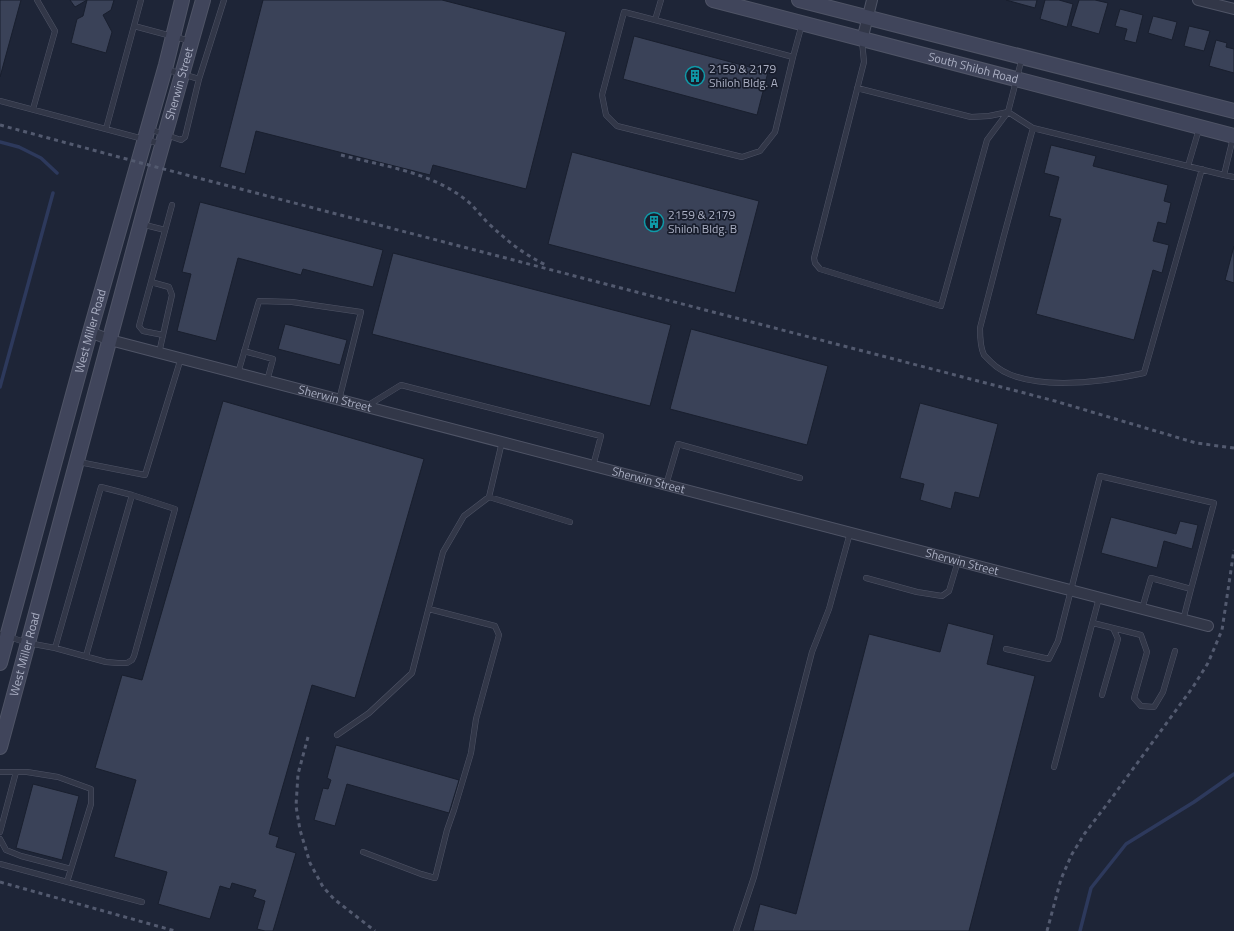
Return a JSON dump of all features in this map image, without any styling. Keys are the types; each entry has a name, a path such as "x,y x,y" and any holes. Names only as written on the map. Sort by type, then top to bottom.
{"main road":[{"name":"West Miller Road","path":"0,663 4,635 146,134 182,0"},
{"name":"Sherwin Street","path":"156,167 203,0"},
{"name":"South Shiloh Road","path":"713,0 1234,136"},
{"name":"South Shiloh Road","path":"799,0 1234,111"},
{"name":"West Miller Road","path":"0,747 78,462 156,167"}],"street":[{"path":"862,40 872,0"},
{"path":"1198,0 1234,9"},
{"name":"Sherwin Street","path":"90,332 110,340 158,353 1208,626"}],"lane":[{"path":"33,109 55,31 37,0"},
{"path":"106,128 140,0"},
{"path":"0,101 106,128 146,134 164,139 181,140 185,136 199,79 224,0"},
{"path":"655,20 661,0"},
{"path":"793,57 624,12 602,95 606,115 617,126 742,157 760,152 775,132 802,24"},
{"path":"134,26 192,42"},
{"path":"862,40 864,62 814,258 815,263 820,269 941,306 987,140 1008,112 1022,57"},
{"path":"164,69 199,79"},
{"path":"857,88 971,117 989,116 1008,112 1033,128 1234,178"},
{"path":"1188,166 1199,127"},
{"path":"1033,128 980,328 980,341 984,355 997,369 1014,377 1028,380 1075,383 1106,380 1144,373 1202,169"},
{"path":"146,134 164,139"},
{"path":"1224,175 1234,136"},
{"path":"163,335 143,331 139,326 172,205"},
{"path":"141,224 165,230"},
{"path":"151,282 169,287 172,295 158,353"},
{"path":"238,373 259,301 292,302 361,312 339,400"},
{"path":"244,352 273,359 267,381"},
{"path":"78,462 145,474 181,358"},
{"path":"367,407 400,385 601,436 592,466"},
{"path":"337,735 369,712 412,673 443,552 464,516 489,496 502,442"},
{"path":"666,485 678,444 800,478"},
{"path":"1006,649 1049,659 1058,641 1100,476 1214,503 1183,620"},
{"path":"4,635 28,643 118,663 127,663 132,660 175,509 101,487 55,648"},
{"path":"86,656 132,495"},
{"path":"489,496 570,522"},
{"path":"736,931 756,869 812,652 829,609 850,533"},
{"path":"866,578 938,597 949,591 958,561"},
{"path":"1142,609 1151,578 1191,589"},
{"path":"1054,767 1099,598"},
{"path":"362,852 420,874 435,878 447,830 471,753 476,719 499,634 495,626 429,609"},
{"path":"1093,623 1141,636 1147,652 1134,698 1141,706 1154,707 1163,692 1175,651"},
{"path":"1102,695 1118,639 1113,628"},
{"path":"0,772 26,772 58,777 91,789 91,804 67,882"},
{"path":"0,832 16,772"},
{"path":"0,839 6,850 21,856 71,869"},
{"path":"0,864 142,902"}],"building":[{"path":"0,0 21,0 0,77"},
{"path":"70,0 87,0 75,7"},
{"path":"87,0 114,0 111,10 103,15 112,32 106,53 71,43 77,19 83,16"},
{"path":"263,0 442,0 566,32 526,189 433,165 430,175 256,131 245,174 220,167"},
{"path":"1006,0 1037,0 1035,8"},
{"path":"1045,0 1059,0 1073,4 1067,27 1040,19"},
{"path":"1079,0 1095,0 1108,3 1099,34 1071,26"},
{"path":"1120,9 1143,15 1136,43 1124,40 1127,29 1115,26"},
{"path":"1153,16 1177,22 1172,40 1148,33"},
{"path":"1189,26 1210,31 1204,51 1184,46"},
{"name":"2159 & 2179 Shiloh Bldg. A","path":"634,36 768,72 757,115 623,79"},
{"path":"1216,40 1227,43 1226,47 1234,49 1234,73 1209,66"},
{"path":"1051,145 1096,156 1093,166 1168,185 1164,201 1171,203 1166,224 1158,222 1153,241 1169,245 1162,273 1153,270 1134,340 1036,314 1061,219 1049,216 1059,177 1044,173"},
{"name":"2159 & 2179 Shiloh Bldg. B","path":"572,152 759,201 735,293 548,244"},
{"path":"200,202 383,250 373,287 303,269 301,275 238,258 216,341 177,331 191,274 182,272"},
{"path":"1234,246 1234,283 1225,280"},
{"path":"393,253 671,325 650,406 372,334"},
{"path":"285,324 347,340 340,365 278,349"},
{"path":"691,329 828,366 807,445 670,409"},
{"path":"223,401 424,459 355,698 312,685 269,834 279,837 276,847 296,853 273,931 257,929 265,901 253,897 256,890 232,883 230,889 220,886 210,919 158,904 167,872 114,857 136,780 95,768 122,675 142,680"},
{"path":"920,403 998,424 979,498 955,492 951,509 920,500 924,484 900,478"},
{"path":"1111,517 1176,534 1180,521 1198,525 1192,549 1164,541 1157,568 1101,553"},
{"path":"948,623 994,635 987,664 1035,676 969,931 753,931 760,904 796,914 869,634 940,652"},
{"path":"336,745 459,780 449,813 347,784 335,826 314,820 323,788 328,789 331,780 327,778"},
{"path":"33,784 79,796 62,860 16,848"}],"waterway":[{"path":"0,142 19,147 41,158 57,173"},
{"path":"0,387 53,193"},
{"path":"1080,931 1091,888 1126,844 1194,802 1234,774"}],"railway":[{"path":"0,125 1055,401 1196,443 1234,448"},
{"path":"341,155 422,176 452,190 469,202 487,222 508,241 523,252 548,266"},
{"path":"1047,931 1061,879 1072,854 1085,833 1193,687 1208,663 1222,630 1234,550"},
{"path":"308,737 298,774 296,806 300,830 310,863 323,887 334,899 375,931"},
{"path":"0,882 175,931"}],"place":[{"name":"2159 & 2179 Shiloh Bldg. A","path":"695,76"},
{"name":"2159 & 2179 Shiloh Bldg. B","path":"654,222"}]}
